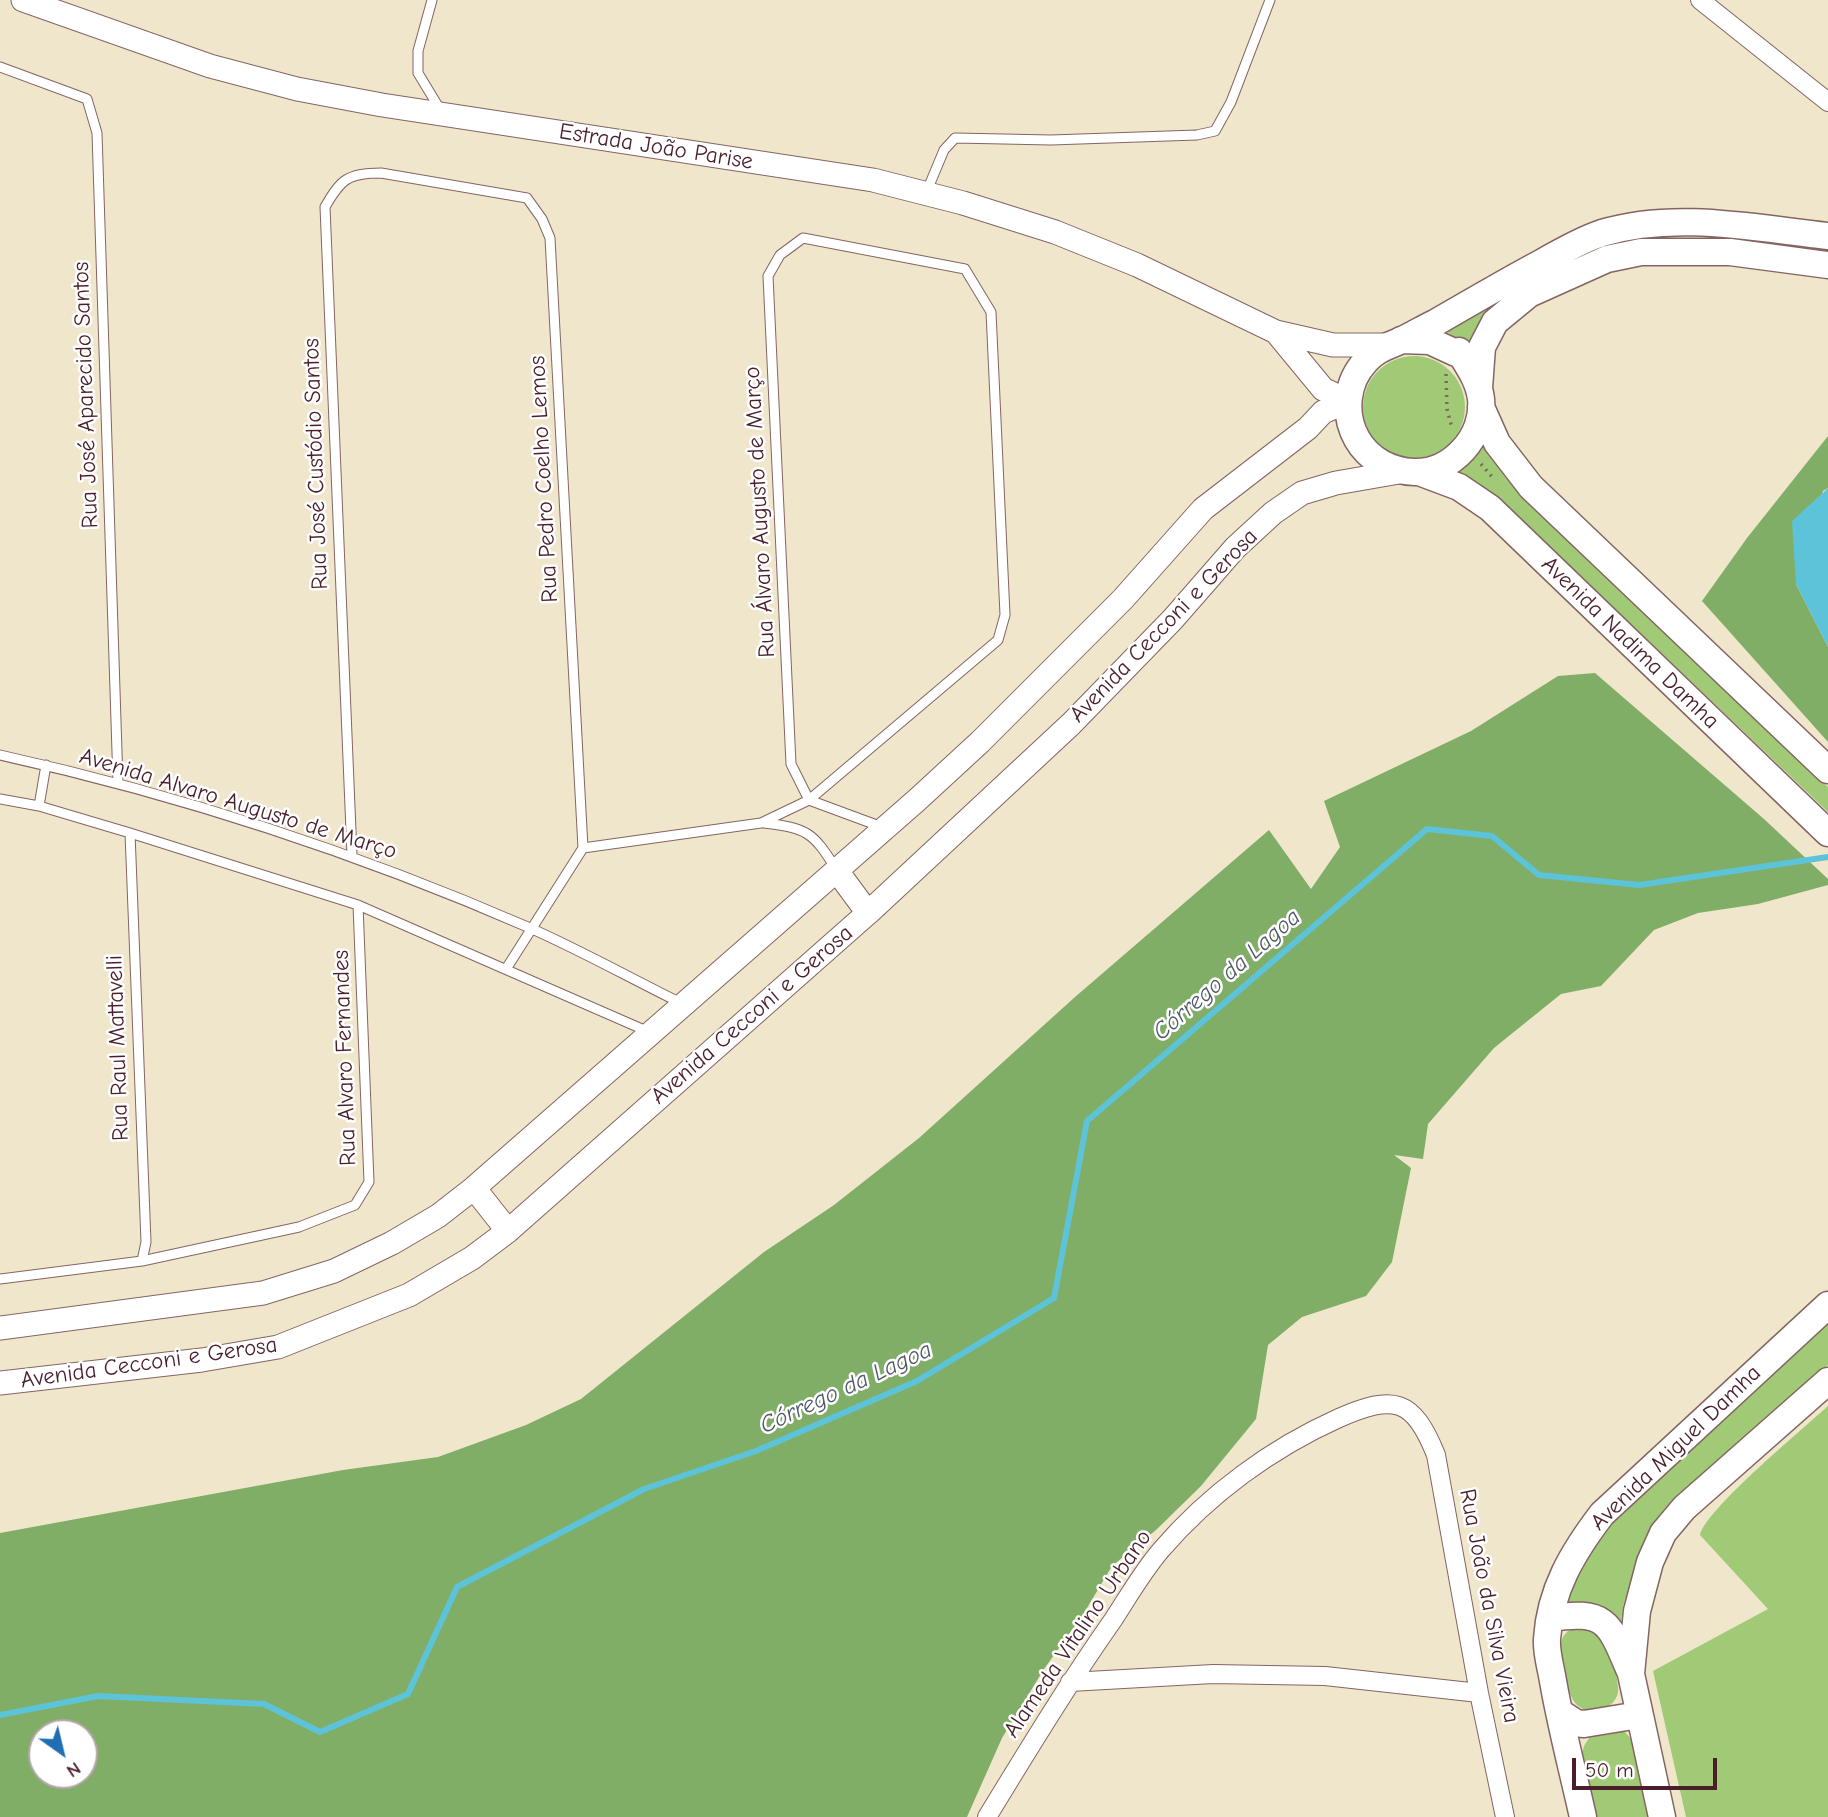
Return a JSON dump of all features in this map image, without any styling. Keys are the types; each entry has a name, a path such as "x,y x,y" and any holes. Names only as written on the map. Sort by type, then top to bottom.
{"main road":[{"path":"1348,401 1351,387 1365,362 1394,343 1568,248 1601,233 1645,223 1688,223 1828,236"},
{"path":"1412,471 1444,465 1455,458 1472,438 1478,426 1482,347 1495,322 1529,294 1606,259 1642,251 1730,252 1828,265"},
{"path":"1394,343 1430,341 1455,353 1459,351"},
{"name":"Avenida Nadima Damha","path":"1459,351 1474,374 1497,443 1539,495 1828,770"},
{"name":"Avenida Nadima Damha","path":"1348,401 1352,429 1359,442 1379,461 1458,487 1490,508 1828,833"},
{"name":"Avenida Miguel Damha","path":"1583,1817 1559,1712 1547,1642 1550,1618 1563,1573 1578,1545 1602,1514 1828,1305"},
{"path":"1632,1674 1637,1611 1650,1562 1663,1534 1684,1508 1828,1381"},
{"path":"1550,1618 1594,1616 1617,1639 1632,1674 1662,1817"},
{"path":"1559,1712 1576,1723 1584,1724 1639,1715"}],"street":[{"name":"Estrada João Parise","path":"25,0 222,69 298,89 382,105 873,180 963,203 1096,247 1276,332 1333,345 1394,343"},
{"path":"1700,0 1828,102"},
{"name":"Estrada João Parise","path":"1276,332 1323,388 1348,401"},
{"path":"1323,388 1323,412"},
{"name":"Avenida Cecconi e Gerosa","path":"0,1328 264,1293 334,1271 392,1243 438,1216 474,1188 652,1033 980,742 1124,599 1203,509 1308,428 1323,412 1348,401"},
{"name":"Avenida Cecconi e Gerosa","path":"0,1383 202,1360 278,1347 409,1296 472,1258 508,1231 868,913 1071,724 1173,619 1235,548 1273,513 1302,493 1336,482 1412,471"},
{"path":"837,870 868,913"},
{"path":"474,1188 508,1231"},
{"name":"Alameda Vitalino Urbano","path":"987,1817 1070,1682 1160,1551 1202,1507 1259,1462 1313,1430 1356,1410 1385,1403 1410,1410"},
{"name":"Rua João da Silva Vieira","path":"1410,1410 1426,1429 1436,1455 1479,1693 1505,1817"},
{"path":"1070,1682 1213,1674 1325,1676 1479,1693"}],"lane":[{"path":"432,0 418,51 418,73 442,113"},
{"path":"925,194 944,150 955,138 1051,140 1197,135 1214,131 1231,102 1270,0"},
{"name":"Rua José Aparecido Santos","path":"0,67 87,99 97,133 118,783"},
{"name":"Rua José Custódio Santos","path":"352,855 325,207 338,184 363,173 381,173 445,185"},
{"name":"Rua Pedro Coelho Lemos","path":"445,185 527,198 550,238 583,848"},
{"name":"Rua Álvaro Augusto de Março","path":"761,822 809,800 998,640 1004,615 991,312 965,269 803,238 780,255 768,276 791,764 809,800"},
{"name":"Avenida Alvaro Augusto de Março","path":"0,755 118,783 352,855 532,929 684,1005"},
{"name":"Avenida Alvaro Augusto de Março","path":"39,806 46,765"},
{"path":"0,799 39,806 358,905 652,1033"},
{"path":"809,800 885,828"},
{"path":"506,969 583,848 761,822 794,827 807,832 821,845 837,870"},
{"name":"Rua Raul Mattavelli","path":"130,833 146,1242 142,1261"},
{"name":"Rua Alvaro Fernandes","path":"142,1261 299,1227 355,1205 369,1182 358,905"},
{"path":"0,1279 142,1261"}],"path":[{"path":"1459,351 1445,377 1450,425 1503,489"}],"green space":[{"path":"1490,307 1491,319 1476,352 1447,332"},
{"path":"1414,356 1433,360 1450,371 1461,388 1465,407 1461,426 1450,443 1433,454 1414,458 1395,454 1378,443 1367,426 1363,407 1367,388 1378,371 1395,360"},
{"path":"1828,436 1828,488 1823,491 1796,584 1828,647 1828,742 1702,601 1747,538"},
{"path":"1483,441 1505,477 1553,526 1828,787 1828,812 1502,501 1477,483 1452,473"},
{"path":"1595,673 1764,819 1828,879 1828,885 1758,904 1698,913 1654,930 1601,986 1561,994 1494,1048 1428,1124 1423,1159 1394,1155 1411,1168 1392,1262 1366,1296 1302,1317 1268,1345 1256,1419 1201,1486 1156,1530 1112,1566 1002,1738 967,1817 0,1817 0,1533 343,1470 438,1457 526,1425 581,1399 764,1252 834,1205 919,1138 1075,997 1269,830 1311,889 1340,847 1324,801 1471,731 1558,676"},
{"path":"1828,1323 1828,1365 1676,1505 1638,1558 1623,1606 1621,1622 1596,1606 1582,1602 1566,1602 1574,1573 1596,1536"},
{"path":"1828,1406 1828,1817 1686,1817 1653,1671 1768,1609 1700,1535 1706,1523 1736,1489"},
{"path":"1585,1622 1604,1638 1613,1652 1618,1688 1617,1696 1609,1706 1592,1711 1581,1708 1573,1699 1563,1671 1561,1651 1563,1637"},
{"path":"1623,1730 1635,1743 1651,1817 1596,1817 1582,1753 1584,1746 1592,1733"}],"water":[{"path":"1828,488 1828,647 1796,584 1792,521"}],"waterway":[{"name":"Córrego da Lagoa","path":"0,1715 98,1696 264,1704 320,1732 408,1694 457,1587 644,1489 756,1451 917,1381 1054,1298 1087,1121 1427,829 1492,836 1539,875 1639,885 1828,857"}]}
